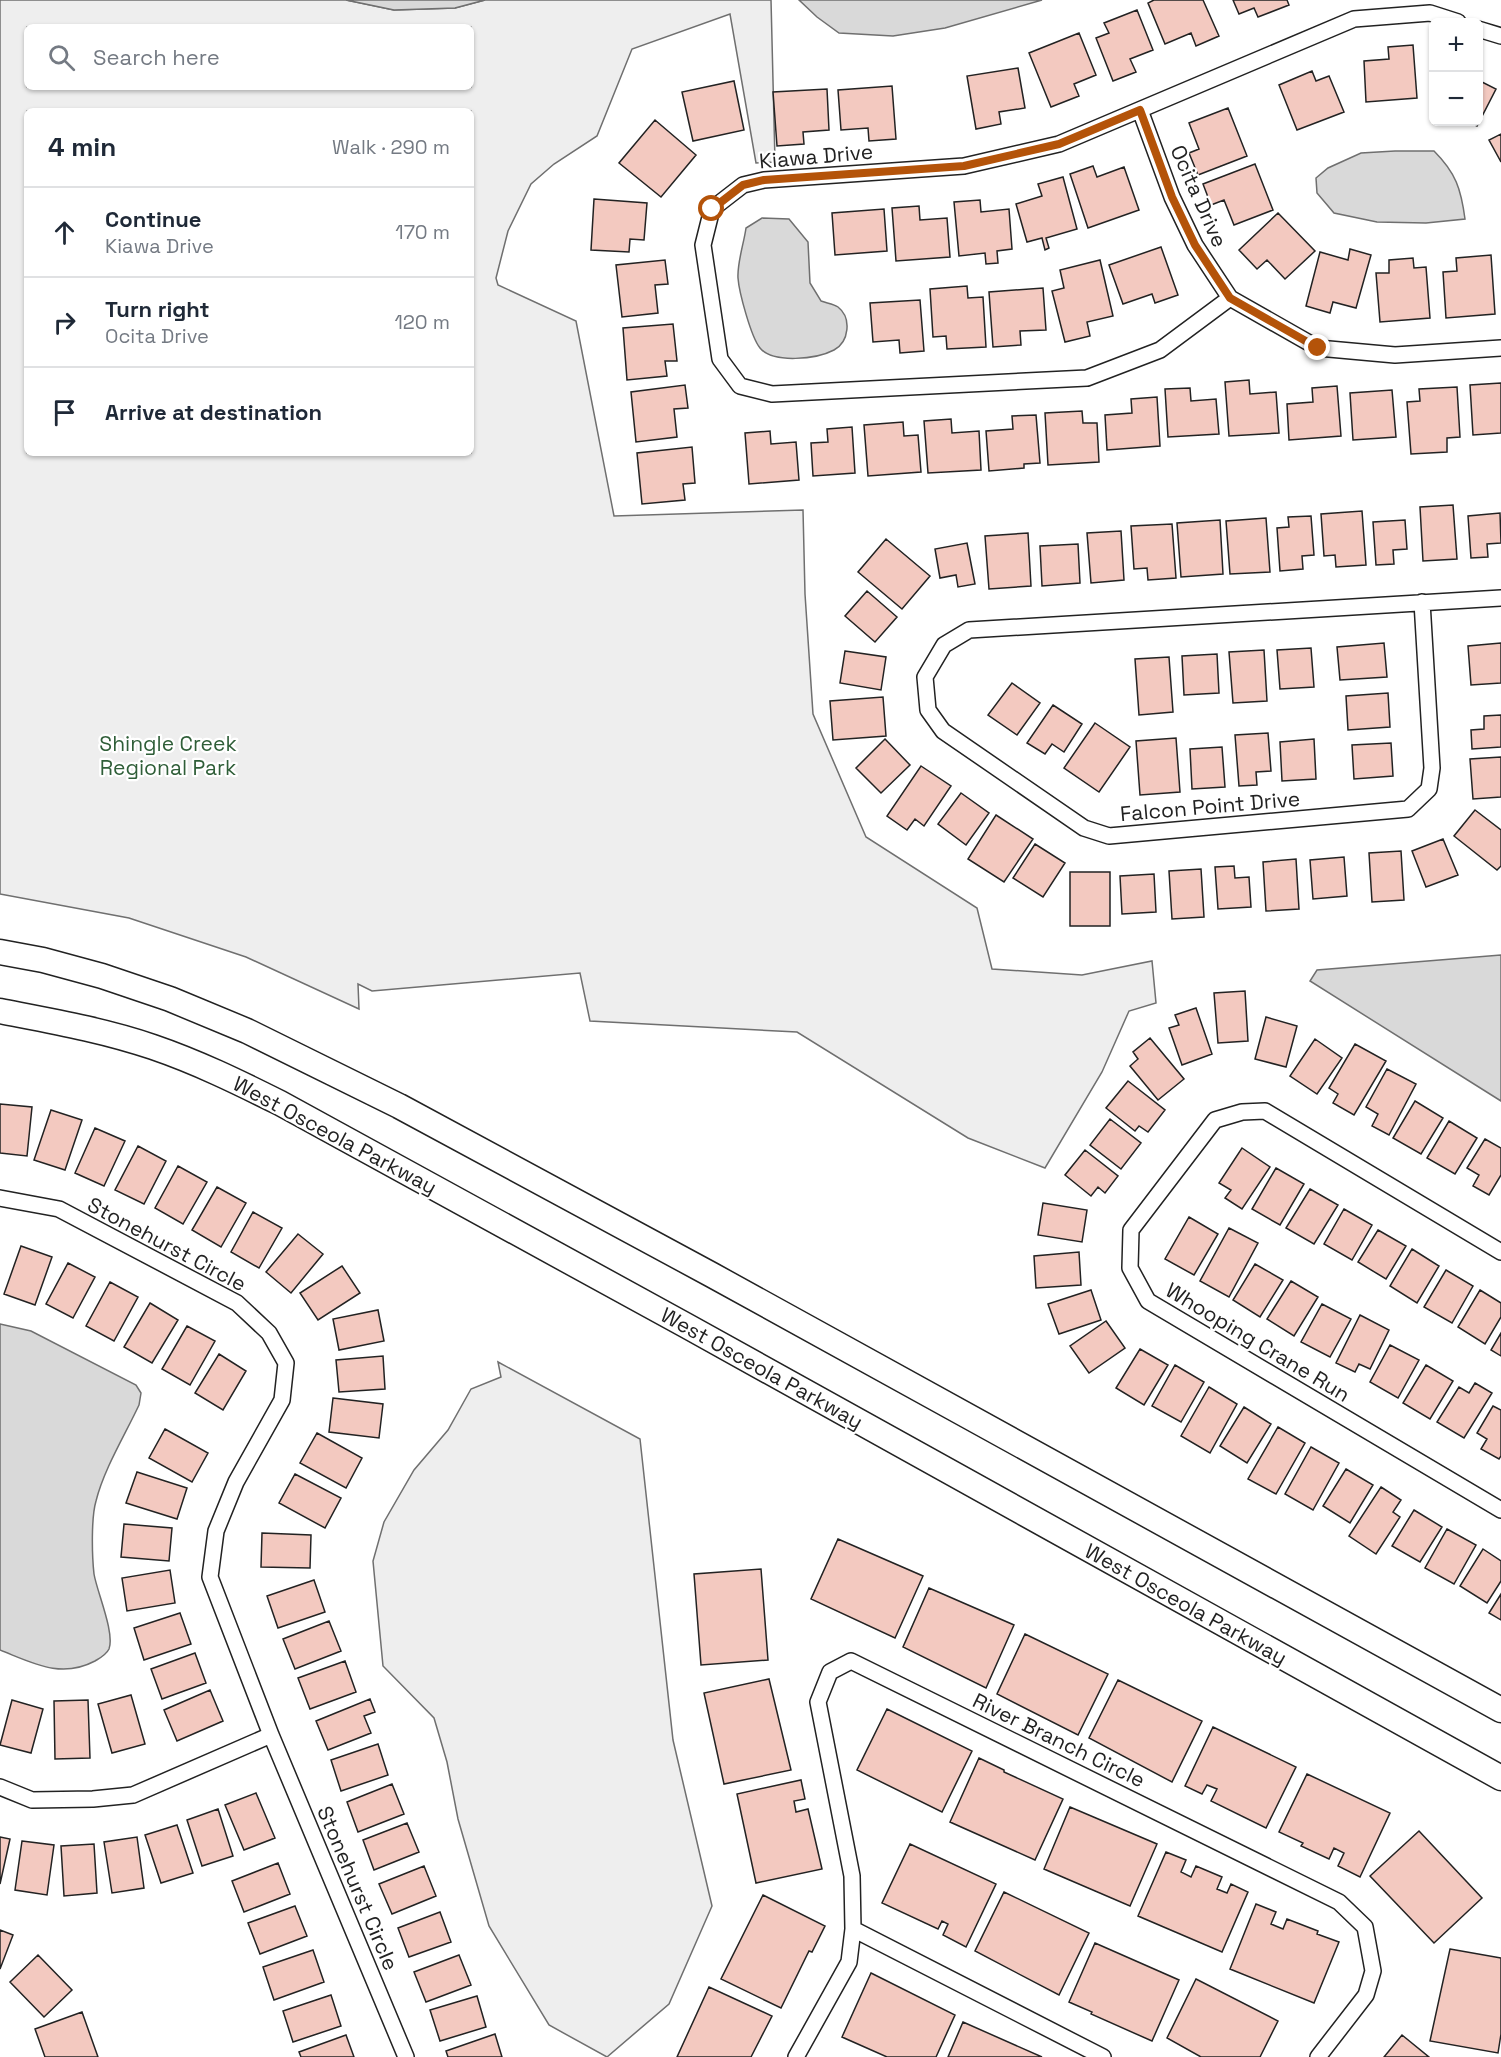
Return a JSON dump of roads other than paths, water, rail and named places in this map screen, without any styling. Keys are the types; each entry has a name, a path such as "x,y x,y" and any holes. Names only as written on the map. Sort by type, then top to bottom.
{"main road":[{"path":"0,952 43,960 102,976 170,999 247,1031 399,1106 723,1281 1501,1710"},
{"name":"West Osceola Parkway","path":"0,1011 74,1025 152,1047 218,1072 280,1102 1501,1778"}],"street":[{"name":"Kiawa Drive","path":"1230,298 1160,350 1087,378 772,394 740,386 720,359 703,244 712,209 743,185 764,180 964,166 1059,144 1353,19 1430,13 1446,18"},
{"path":"1483,30 1501,36"},
{"name":"Ocita Drive","path":"1140,110 1172,197 1195,245 1230,298 1318,348 1395,355 1501,348"},
{"name":"Falcon Point Drive","path":"1422,602 1432,768 1429,789 1408,809 1109,836 1084,828 952,738 943,731 928,710 925,677 944,645 969,630 1422,602 1501,598"},
{"name":"Whooping Crane Run","path":"1501,1252 1265,1111 1242,1112 1215,1120 1131,1230 1130,1268 1148,1301 1501,1510"},
{"name":"Stonehurst Circle","path":"0,1198 59,1209 237,1303 269,1333 285,1363 282,1400 236,1482 216,1531 210,1577 271,1735 406,2057"},
{"name":"River Branch Circle","path":"796,2057 849,1962 854,1929 852,1876 818,1702 830,1672 851,1661 1340,1902 1365,1927 1373,1971 1366,1995 1318,2057"},
{"path":"0,1787 32,1800 93,1800 133,1795 271,1735"},
{"path":"854,1929 1103,2057"}],"park label":[{"name":"Shingle Creek Regional Park","path":"168,755"}]}
